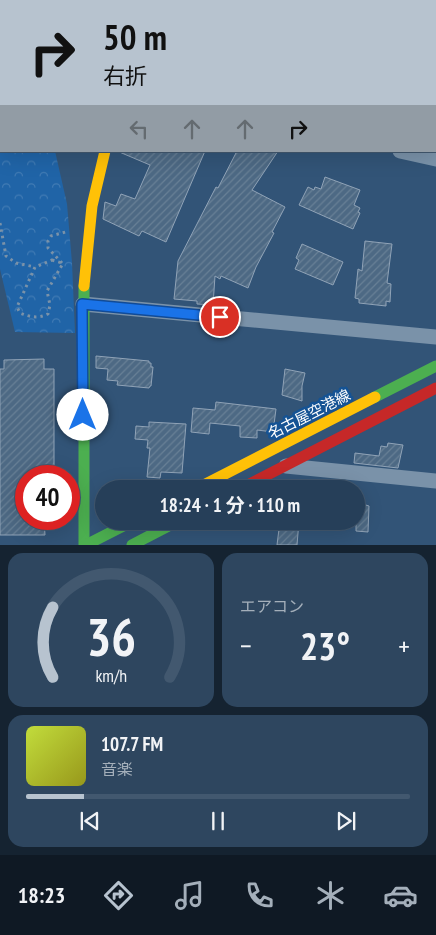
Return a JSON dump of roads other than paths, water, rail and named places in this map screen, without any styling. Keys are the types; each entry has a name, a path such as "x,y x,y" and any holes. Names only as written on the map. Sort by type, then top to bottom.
{"main road":[{"path":"105,152 89,216 84,256 82,304 85,545 115,530"},
{"name":"名古屋空港線","path":"214,480 436,366"},
{"path":"258,480 436,388"},
{"path":"132,545 161,530"}],"street":[{"path":"404,152 436,159"},
{"path":"82,304 436,338"},
{"path":"285,466 436,481"}]}
